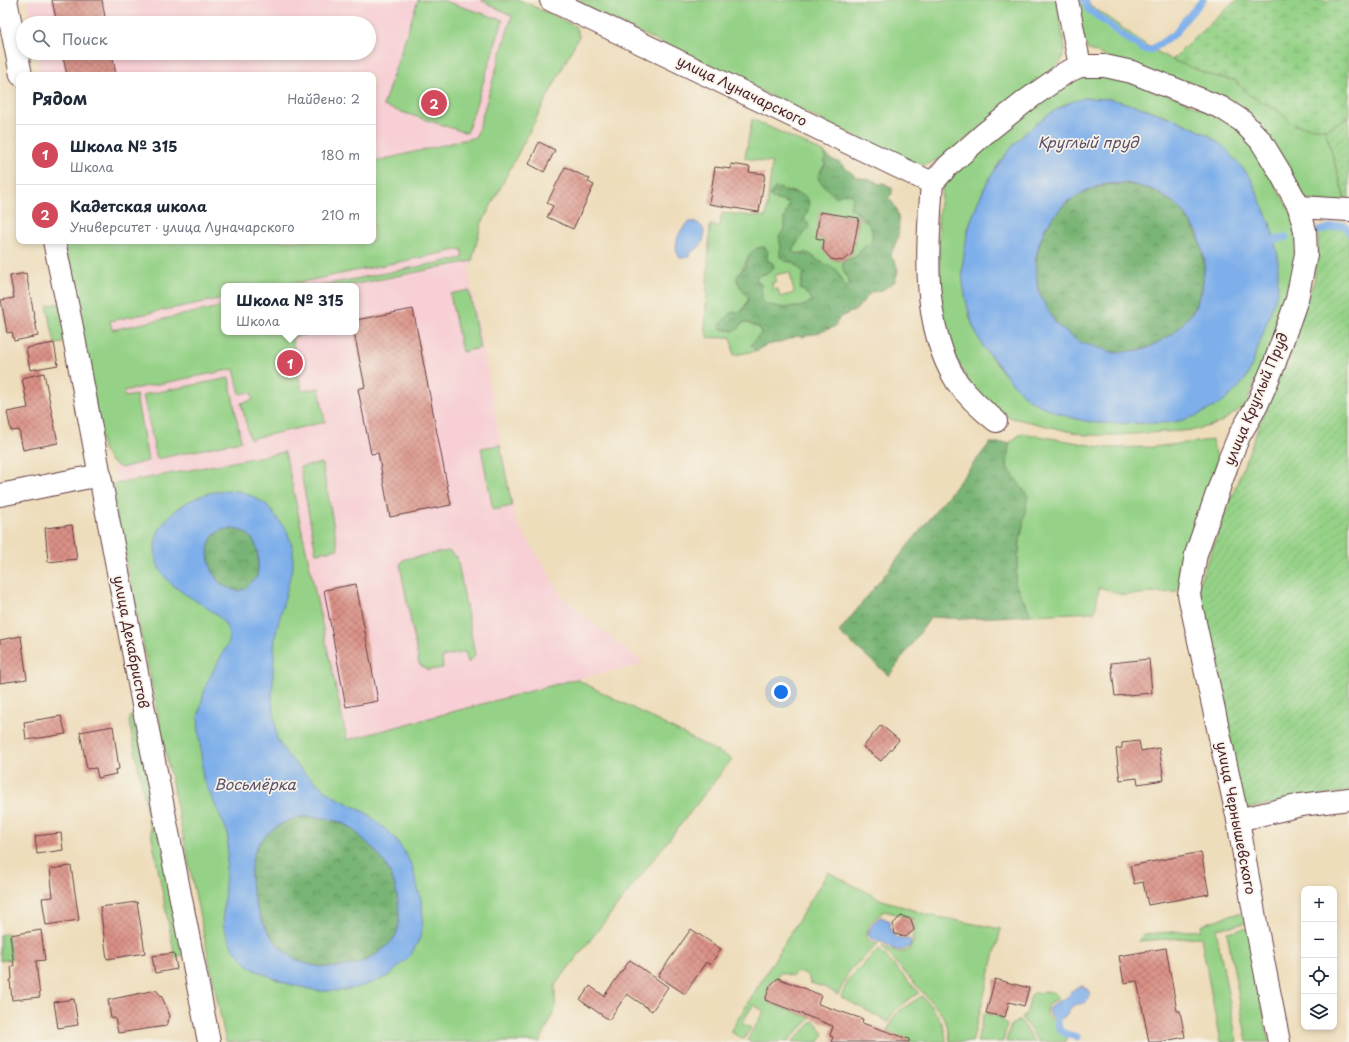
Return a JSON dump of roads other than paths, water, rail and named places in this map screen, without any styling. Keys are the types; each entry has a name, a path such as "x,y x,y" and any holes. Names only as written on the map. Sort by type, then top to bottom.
{"street":[{"path":"6,0 16,50"},
{"name":"улица Луначарского","path":"551,0 932,183"},
{"path":"1067,0 1080,66"},
{"path":"18,60 20,72"},
{"name":"улица Круглый Пруд","path":"932,183 953,161 1003,118 1065,73 1080,66 1105,66 1132,72 1222,108 1242,121 1261,141 1299,207 1305,231 1306,254 1297,299 1271,372 1257,405 1240,436 1227,465 1196,554 1189,595"},
{"path":"932,183 928,261 932,307 940,342 949,366 958,382 981,410 996,421"},
{"path":"1299,207 1349,210"},
{"name":"улица Декабристов","path":"55,244 74,334 209,1042"},
{"path":"0,495 100,475"},
{"name":"улица Чернышевского","path":"1189,595 1238,820 1279,1042"},
{"path":"1238,820 1301,805 1349,799"}],"water":[{"name":"Круглый пруд","path":"1084,98 1111,99 1143,108 1177,120 1210,136 1224,147 1250,177 1271,226 1278,257 1278,291 1249,373 1237,389 1220,403 1211,409 1192,417 1168,423 1099,423 1074,418 1047,409 1032,401 1014,384 983,346 971,320 964,291 962,266 970,225 977,204 987,183 1013,145 1030,129 1047,115 1069,103","holes":["1126,183 1154,190 1173,202 1182,210 1198,233 1205,262 1202,291 1193,312 1173,334 1146,349 1116,353 1079,342 1056,324 1038,292 1035,262 1039,244 1046,226 1065,203 1087,190 1106,184"]},
{"path":"690,222 695,222 702,227 704,231 703,240 688,257 680,258 677,253 676,243 680,233"},
{"name":"Восьмёрка","path":"218,491 240,491 267,505 287,531 293,548 293,565 275,637 272,698 277,739 286,753 301,770 330,794 368,814 393,836 404,851 412,866 422,904 423,919 421,936 410,956 390,975 372,983 337,991 318,991 285,983 255,970 247,964 232,947 224,928 223,916 228,841 227,831 203,779 198,718 208,680 229,642 227,628 219,617 179,590 166,579 158,565 155,548 159,530 172,514 186,503 194,499","holes":["223,530 240,530 252,539 256,545 258,560 257,577 245,589 238,591 221,584 216,578 208,555 211,540 215,534","300,817 325,818 350,827 378,854 389,871 396,890 399,925 393,940 379,953 367,960 355,965 333,967 320,967 300,961 288,954 278,945 261,919 255,904 252,888 251,873 253,858 258,845 266,835 276,827"]},
{"path":"881,917 890,921 891,930 897,938 909,939 911,942 910,946 902,950 896,950 886,944 875,941 869,936 869,930"},
{"path":"1082,986 1090,993 1090,997 1086,1002 1072,1007 1061,1019 1055,1018 1051,1015 1048,1009 1050,1007 1067,997 1075,988"}],"waterway":[{"path":"1084,0 1088,9 1126,38 1145,50 1151,50 1176,33 1183,22 1203,0"},
{"path":"1319,231 1341,225 1345,226 1349,232"},
{"path":"1275,240 1286,237"},
{"path":"1057,1019 1059,1028 1063,1032 1077,1037"}],"place":[{"name":"Кадетская школа","path":"434,103"},
{"name":"Школа № 315","path":"290,363"}]}
